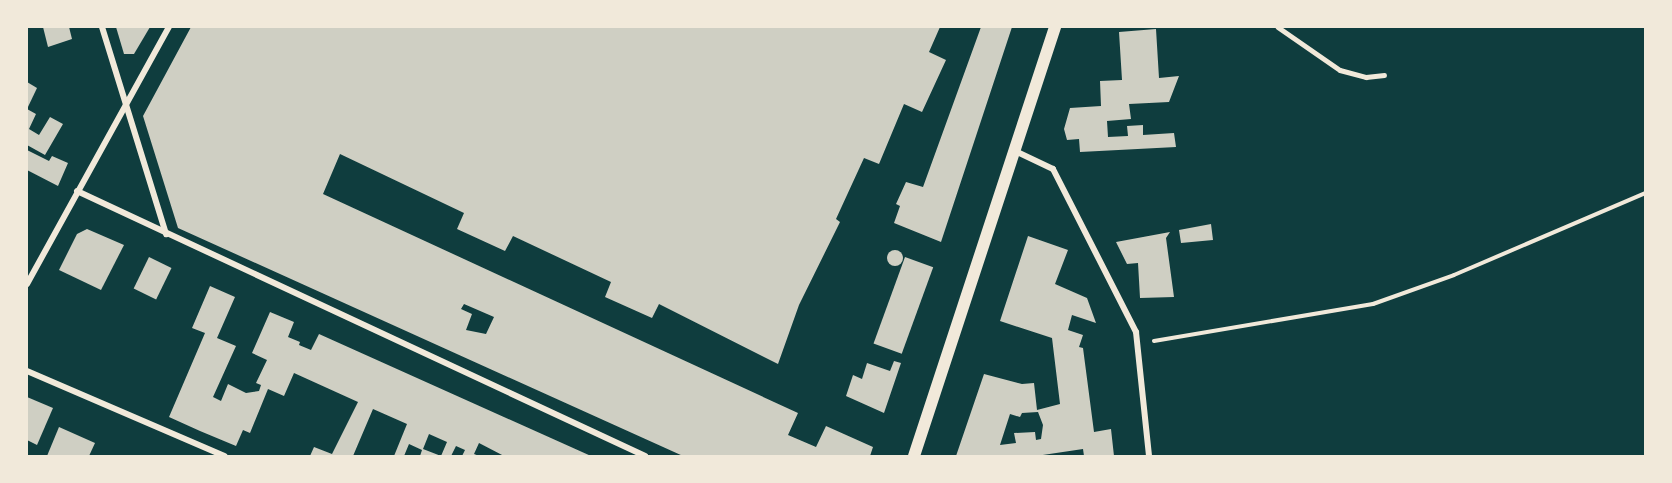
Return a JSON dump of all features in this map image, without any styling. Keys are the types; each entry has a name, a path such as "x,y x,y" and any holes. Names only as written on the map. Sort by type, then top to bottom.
{"main road":[{"path":"914,456 1055,27"}],"street":[{"path":"102,27 166,234"},
{"path":"27,284 125,101 169,27"},
{"path":"1015,151 1053,169 1136,332 1149,456"},
{"path":"77,191 645,456"},
{"path":"27,370 224,456"}],"lane":[{"path":"1278,27 1340,70 1366,76 1384,75"}],"path":[{"path":"1138,344 1373,304 1454,275 1645,193"}],"building":[{"path":"43,27 69,27 72,39 48,47"},
{"path":"116,27 150,27 134,54 124,54"},
{"path":"191,27 940,27 929,52 946,60 922,112 904,104 879,164 864,158 836,219 840,222 799,305 778,364 659,304 652,318 605,297 611,282 513,236 505,251 457,229 464,213 340,154 323,194 798,413 788,435 816,447 826,426 873,447 870,456 683,456 178,228 143,116","holes":["464,304 494,317 486,334 466,330 472,314 461,309"]},
{"path":"981,27 1012,27 941,242 894,223 900,206 896,204 906,182 923,187"},
{"path":"1156,29 1159,78 1179,76 1169,102 1129,104 1131,119 1107,121 1108,137 1128,136 1127,126 1143,125 1143,135 1174,133 1176,147 1080,152 1079,139 1067,140 1064,129 1070,108 1101,106 1100,81 1122,80 1119,32"},
{"path":"27,82 37,88 27,109"},
{"path":"27,109 36,114 29,129 39,135 50,117 63,124 45,155 27,145"},
{"path":"27,150 49,161 52,156 68,163 58,186 27,170"},
{"path":"1211,224 1213,240 1181,243 1179,230"},
{"path":"87,229 124,245 101,290 59,270 77,234"},
{"path":"1170,232 1166,238 1174,297 1140,298 1138,263 1127,264 1116,242"},
{"path":"1028,236 1068,250 1055,284 1087,298 1096,323 1072,315 1068,330 1083,335 1079,347 1083,348 1094,432 1111,429 1114,456 1084,456 1083,449 1036,456 956,456 984,374 1022,384 1034,383 1037,410 1060,404 1052,338 1000,321","holes":["1038,412 1043,425 1041,439 1036,440 1035,432 1014,433 1016,443 1000,445 1010,414 1020,417 1022,413"]},
{"path":"892,250 898,250 903,258 901,264 892,266 887,261 887,255"},
{"path":"149,257 171,268 156,299 134,288"},
{"path":"905,257 933,267 902,354 874,343"},
{"path":"210,286 235,297 217,338 236,346 213,397 221,401 228,384 246,393 259,391 261,385 256,383 267,360 252,353 270,312 294,322 288,337 300,342 299,345 311,350 319,334 591,456 504,456 479,443 474,454 479,456 462,456 465,450 456,446 451,456 441,456 420,456 422,450 409,444 404,456 394,456 407,424 373,409 353,456 310,456 314,447 332,454 358,402 294,373 284,396 268,389 250,433 243,430 236,446 200,431 169,417 205,333 192,328","holes":["429,434 447,442 441,456 423,449"]},
{"path":"894,361 901,363 884,413 846,396 853,375 862,379 867,363 890,371"},
{"path":"27,397 53,408 37,445 27,440"},
{"path":"59,427 95,443 89,456 47,456"}]}
